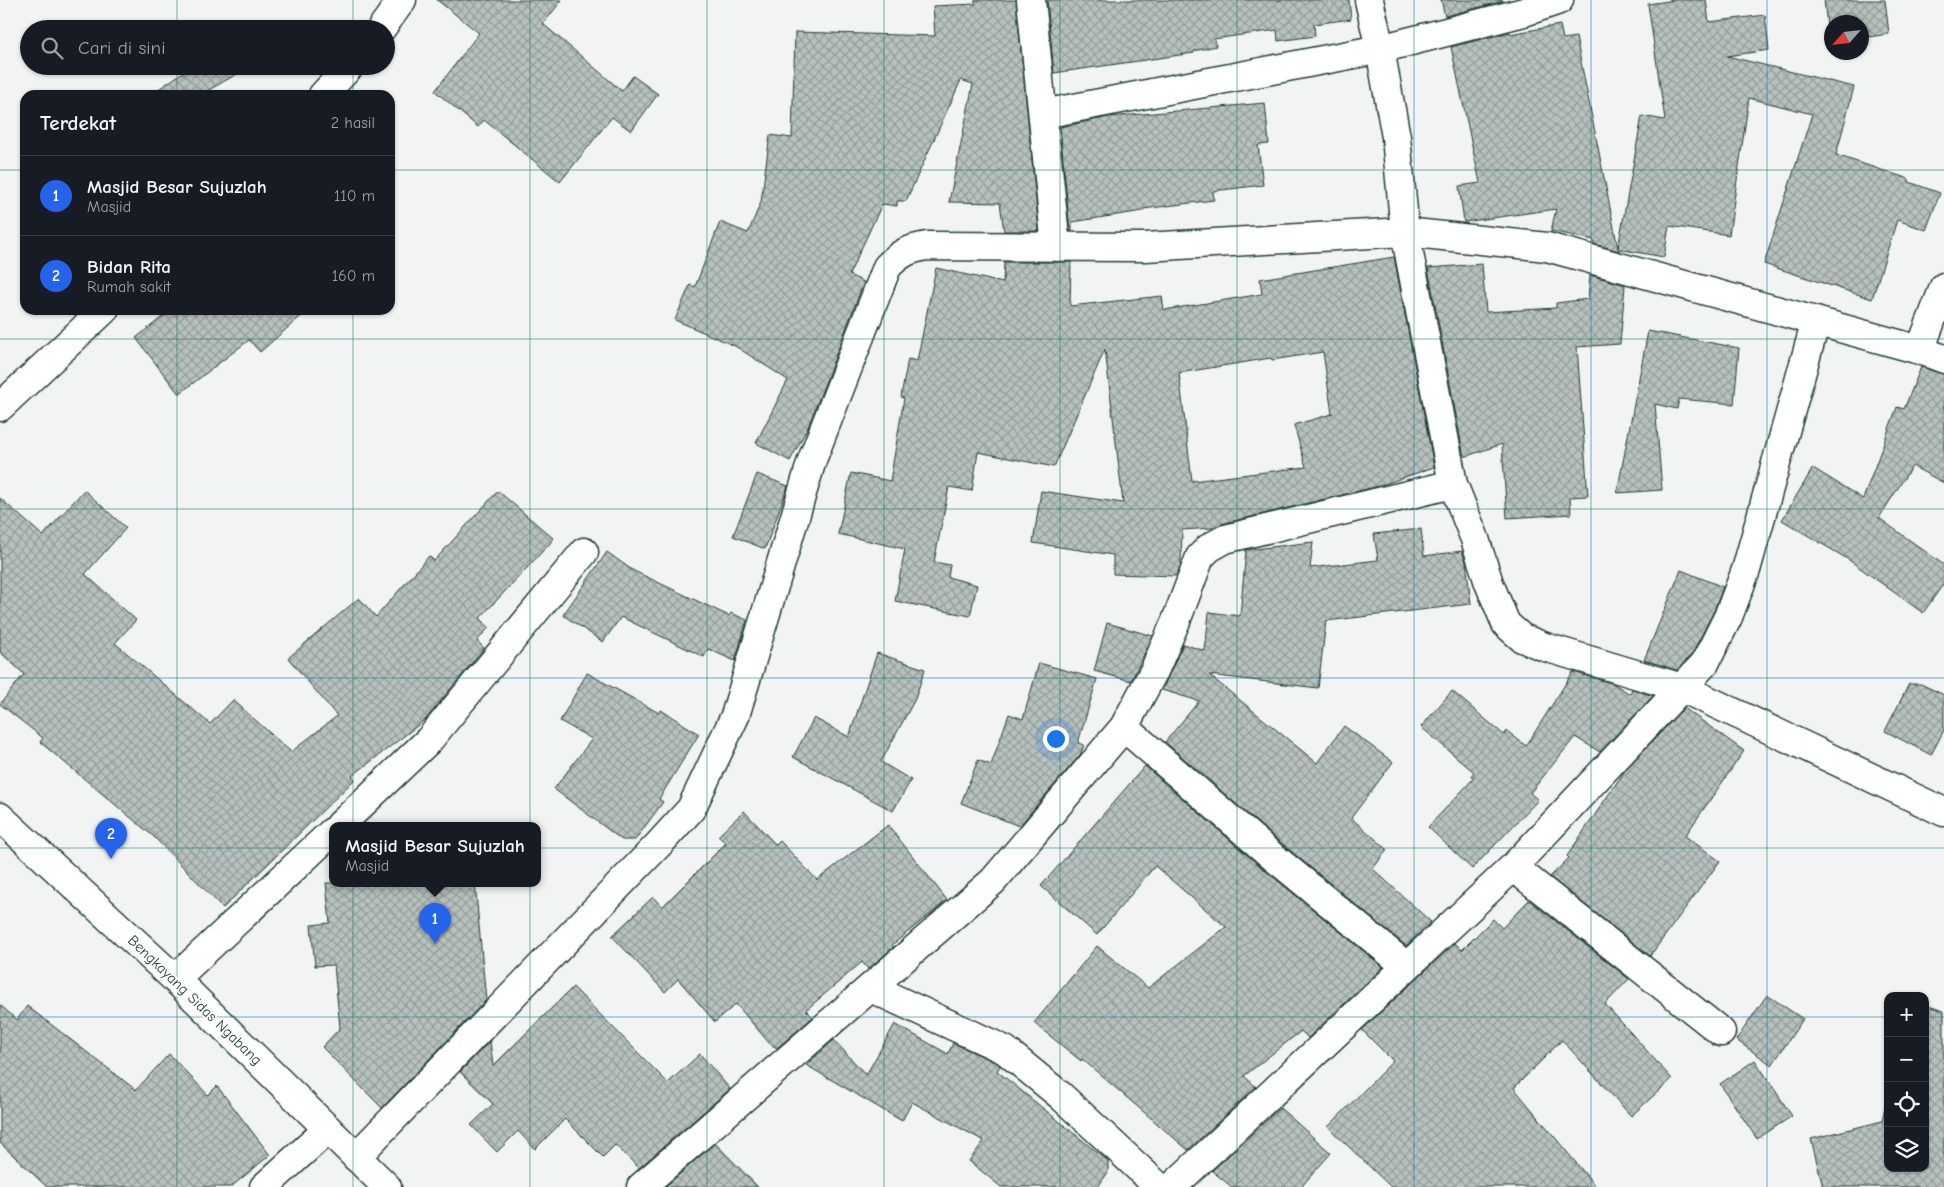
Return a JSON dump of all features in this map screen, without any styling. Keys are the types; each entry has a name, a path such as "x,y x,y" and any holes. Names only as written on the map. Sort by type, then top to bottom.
{"main road":[{"path":"388,20 402,0"},
{"path":"1031,0 1056,247"},
{"path":"1368,0 1380,49 1396,137 1405,232 1453,484 1475,539 1488,583 1506,624 1522,638 1545,647 1682,688 1944,812"},
{"path":"1043,114 1380,49 1524,12 1559,0"},
{"path":"328,90 342,75"},
{"path":"356,1157 660,844 691,809 735,716 812,460 887,267 897,256 908,249 927,246 1145,246 1405,232 1547,247 1932,355 1944,287"},
{"path":"0,406 99,315"},
{"path":"1172,1187 1513,867 1705,663 1728,617 1746,570 1816,321"},
{"path":"641,1187 993,881 1124,727 1154,672 1200,557 1209,548 1226,539 1453,484"},
{"path":"343,822 429,740 584,552"},
{"path":"1124,727 1271,855 1406,966"},
{"name":"Bengkayang Sidas Ngabang","path":"0,817 175,979 387,1187"},
{"path":"175,979 329,835"},
{"path":"1513,867 1721,1032"},
{"path":"871,988 1004,1050 1061,1096 1159,1187"},
{"path":"264,1187 328,1129"}],"building":[{"path":"437,0 562,0 543,24 622,91 633,76 658,94 631,131 612,117 560,182 484,120 478,127 435,91 479,33"},
{"path":"975,0 1016,0 1039,231 1004,231 1000,203 949,202 973,84 961,80 906,201 897,201 897,206 882,204 849,275 864,282 808,427 790,461 756,443 788,380 735,346 675,320 690,285 695,287 720,222 748,233 761,202 770,135 792,138 795,32 935,36 933,6 975,4"},
{"path":"1047,0 1349,0 1351,19 1314,24 1315,36 1278,41 1277,30 1214,39 1216,46 1194,51 1194,53 1054,73"},
{"path":"1441,0 1503,0 1503,1 1445,16"},
{"path":"1675,0 1706,0 1709,22 1765,15 1769,50 1727,56 1854,87 1836,155 1909,179 1909,182 1940,193 1926,230 1897,220 1872,299 1764,264 1812,114 1749,98 1729,235 1669,226 1664,257 1618,249 1619,251 1594,244 1594,240 1551,231 1556,209 1464,222 1459,186 1480,183 1451,47 1510,32 1510,34 1560,25 1563,39 1576,37 1618,248 1642,116 1665,120 1648,4"},
{"path":"1824,0 1885,0 1889,34 1869,37 1869,15 1826,15"},
{"path":"179,75 235,75 209,90 157,90"},
{"path":"1265,103 1269,144 1258,145 1263,185 1213,191 1214,200 1143,209 1143,211 1072,222 1072,231 1070,231 1060,127 1109,117"},
{"path":"1394,257 1434,467 1379,486 1221,524 1212,528 1182,530 1181,564 1176,576 1113,574 1113,555 1033,543 1041,491 1123,503 1105,349 1054,467 978,452 972,491 949,487 934,562 950,565 948,577 977,585 970,616 895,601 905,549 838,534 851,473 890,481 904,398 901,397 908,359 917,361 936,268 1003,283 1004,262 1071,262 1070,306 1162,296 1164,310 1262,294 1260,279","holes":["1323,352 1332,414 1294,425 1306,467 1192,481 1179,373 1271,358 1272,360"]},
{"path":"1482,264 1486,312 1556,308 1556,303 1588,299 1590,275 1625,285 1620,344 1577,347 1588,496 1570,497 1571,514 1507,518 1502,444 1464,457 1428,268"},
{"path":"165,315 302,315 260,352 249,340 179,394 136,338"},
{"path":"1648,331 1739,348 1734,404 1679,399 1677,409 1655,404 1662,490 1617,493"},
{"path":"1921,367 1944,374 1944,483 1912,466 1879,518 1944,565 1944,583 1923,613 1849,560 1782,520 1813,468 1863,499 1897,407 1904,409"},
{"path":"757,474 788,486 765,549 733,536"},
{"path":"84,490 126,528 85,574 136,620 115,643 210,724 233,700 291,752 337,716 288,658 359,598 376,617 429,556 434,561 498,491 554,539 480,618 489,627 477,641 484,648 426,719 352,776 355,779 223,908 153,836 40,742 43,738 0,704 24,674 0,652 0,498 43,536"},
{"path":"1421,529 1424,556 1462,551 1466,562 1471,604 1326,621 1318,688 1209,675 1317,763 1344,726 1393,762 1351,818 1387,849 1373,869 1431,922 1406,946 1281,843 1165,742 1199,701 1162,690 1183,644 1205,651 1209,612 1240,616 1246,550 1313,542 1310,568 1378,560 1374,534"},
{"path":"607,552 632,570 729,616 731,613 747,620 735,661 708,649 704,657 621,617 603,642 563,615"},
{"path":"1681,570 1723,587 1714,611 1692,654 1677,670 1644,660"},
{"path":"1107,623 1153,636 1131,681 1094,671"},
{"path":"877,653 925,669 915,699 881,762 911,780 893,811 793,757 814,718 849,737"},
{"path":"1039,663 1097,679 1078,743 1084,745 1080,755 1019,826 961,803 978,760 991,765 1009,714 1023,719"},
{"path":"1573,672 1614,684 1630,694 1632,689 1653,696 1600,752 1575,737 1530,793 1538,800 1472,869 1428,827 1474,778 1471,776 1474,772 1421,727 1452,691 1504,735 1507,731 1526,746"},
{"path":"587,673 659,713 661,710 699,734 659,799 663,802 635,840 622,840 554,789 592,739 560,721"},
{"path":"1909,684 1921,684 1944,695 1944,730 1931,755 1885,731"},
{"path":"1684,708 1744,751 1685,836 1720,861 1650,956 1550,877 1569,858 1567,856 1626,769"},
{"path":"1145,766 1261,867 1383,967 1308,1038 1301,1031 1244,1076 1256,1087 1188,1150 1082,1059 1081,1061 1034,1023 1097,946 1148,988 1226,927 1155,866 1097,935 1041,886"},
{"path":"744,811 776,845 780,841 817,880 888,825 947,900 892,945 894,947 868,969 862,962 806,1010 813,1017 777,1048 770,1044 736,1004 715,1022 678,979 665,992 612,936 653,897 662,907 726,843 718,836"},
{"path":"326,883 329,883 329,887 475,887 486,1000 382,1108 322,1047 340,1028 334,965 315,966 311,925 330,923"},
{"path":"1529,900 1629,979 1605,1004 1672,1079 1631,1116 1562,1040 1514,1088 1596,1187 1391,1187 1328,1127 1393,1061 1362,1030 1455,943 1462,950 1493,919 1502,928"},
{"path":"573,987 668,1083 700,1054 730,1089 639,1168 615,1145 603,1157 565,1119 535,1149 518,1131 497,1152 471,1125 493,1104 460,1072 490,1041 493,1066"},
{"path":"1767,995 1803,1019 1772,1065 1736,1040"},
{"path":"0,1005 17,1020 27,1006 136,1090 169,1054 208,1095 217,1086 270,1155 231,1187 47,1187 0,1143"},
{"path":"1929,1006 1944,1011 1944,1187 1823,1187 1811,1139 1882,1121 1884,1111 1884,1172 1929,1172"},
{"path":"895,1024 948,1054 953,1043 997,1063 1000,1066 997,1071 1108,1161 1108,1172 1098,1187 1001,1187 969,1161 984,1141 912,1102 902,1121 806,1065 834,1040 866,1075"},
{"path":"1755,1060 1792,1116 1757,1139 1720,1084"},
{"path":"1280,1108 1331,1153 1301,1187 1232,1187 1212,1171"},
{"path":"715,1143 758,1187 665,1187"}],"place":[{"name":"Bidan Rita","path":"111,859"},
{"name":"Masjid Besar Sujuzlah","path":"435,944"}]}
